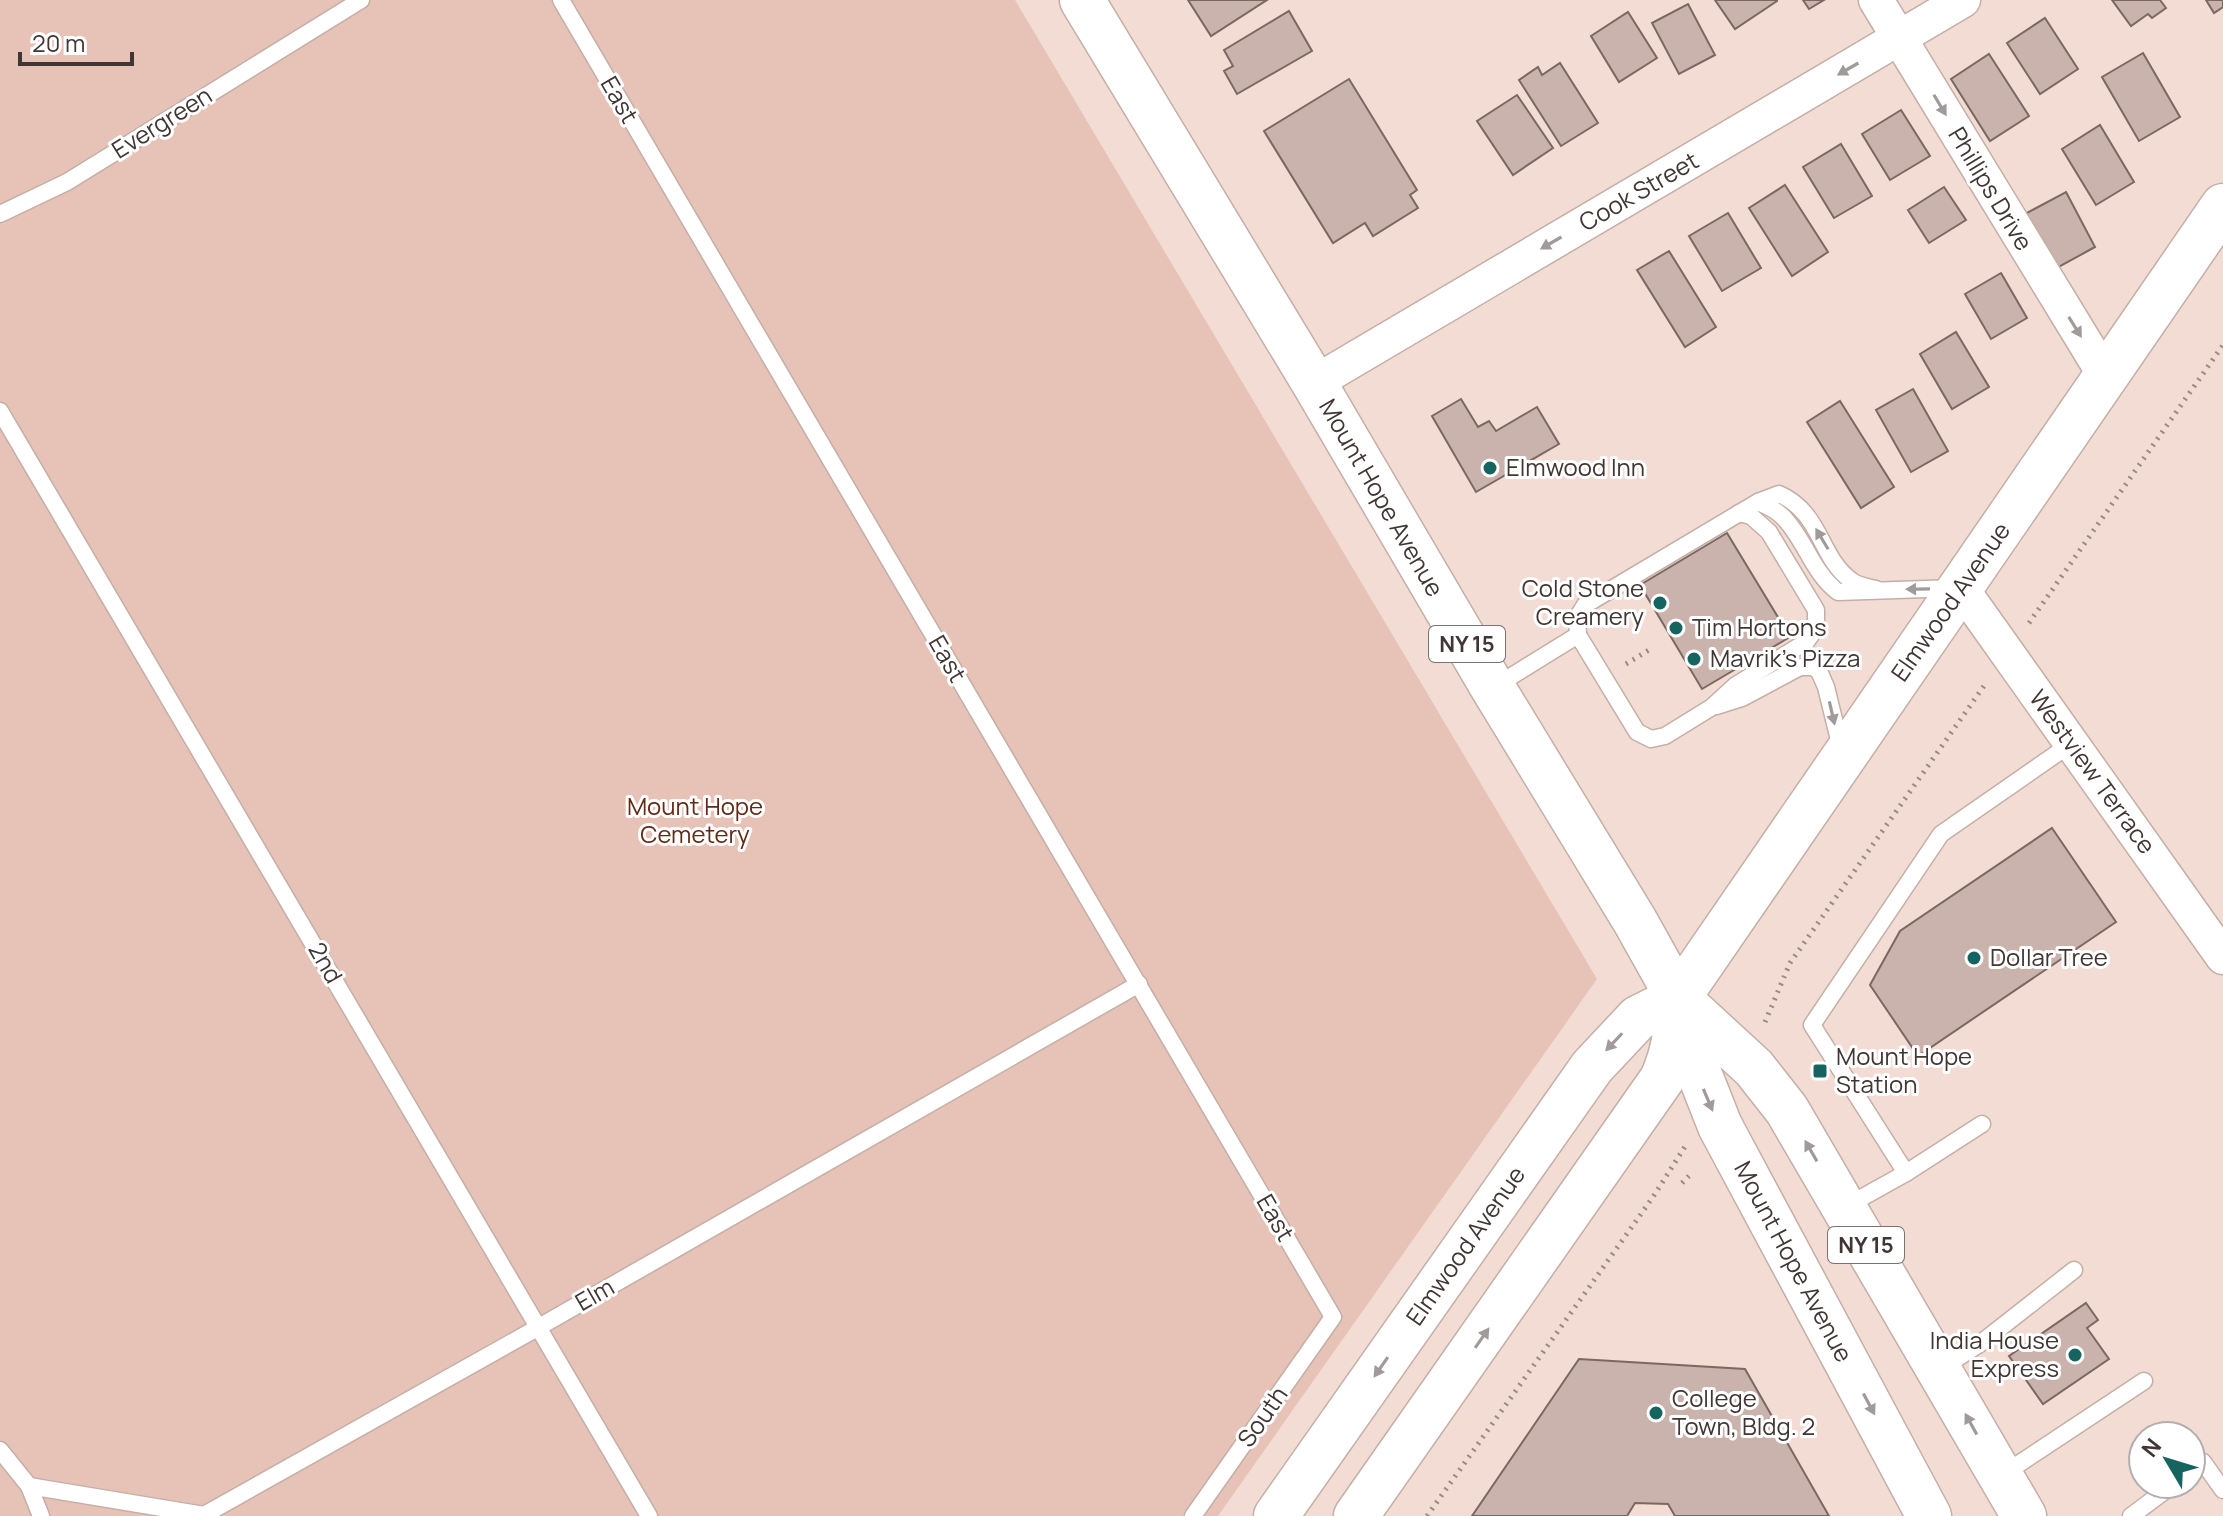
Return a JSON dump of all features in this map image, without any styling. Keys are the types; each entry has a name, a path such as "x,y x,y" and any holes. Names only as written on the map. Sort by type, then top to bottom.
{"main road":[{"name":"Mount Hope Avenue","path":"1082,0 1635,921 1678,998 1694,1060 1711,1106 1929,1516"},
{"name":"Elmwood Avenue","path":"1276,1516 1592,1067 1638,1018 1678,998 2106,377 2218,223"},
{"name":"Mount Hope Avenue","path":"1678,998 1742,1056 1774,1090 2024,1516"},
{"path":"1356,1516 1662,1079 1676,1038 1678,998"}],"street":[{"name":"Phillips Drive","path":"1876,0 2106,377"},
{"name":"Cook Street","path":"1314,383 1963,0"},
{"name":"Westview Terrace","path":"1961,588 2223,957"}],"lane":[{"name":"Evergreen","path":"0,214 67,182 361,0"},
{"name":"East","path":"561,0 1333,1317"},
{"name":"2nd","path":"0,411 649,1516"},
{"path":"1739,513 1751,516 1769,532 1816,610 1816,628 1806,642 1736,685 1712,707 1665,736 1651,739 1637,732 1578,635 1577,618 1585,605 1739,513 1758,502 1775,510 1786,520 1824,582 1838,592 1961,588"},
{"path":"1493,688 1578,635"},
{"path":"1712,707 1742,698 1800,667 1813,667 1819,671 1826,687 1843,757"},
{"path":"1906,1173 1812,1025 1941,834 2072,743"},
{"name":"Elm","path":"29,1486 204,1515 1139,984"},
{"path":"1844,1208 1982,1124"},
{"path":"1940,1369 1981,1343 2074,1270"},
{"name":"South","path":"1193,1516 1333,1317"},
{"path":"2000,1476 2144,1381"},
{"path":"0,1450 29,1486 41,1516"},
{"path":"2207,1468 2223,1490"},
{"path":"2131,1516 2152,1500"}],"path":[{"path":"1742,1056 1769,1016 1790,963 2223,345"},
{"path":"1621,667 1649,650"},
{"path":"1427,1516 1653,1197 1711,1106"},
{"path":"1682,1183 1689,1176"}],"green space":[{"name":"Mount Hope Cemetery","path":"0,0 1015,0 1597,979 1218,1516 0,1516"}],"building":[{"path":"1188,0 1267,0 1211,36"},
{"path":"1715,0 1777,0 1777,1 1735,29"},
{"path":"1803,0 1824,0 1809,9"},
{"path":"2112,0 2160,0 2166,8 2152,18 2148,14 2131,26"},
{"path":"2206,0 2223,0 2223,7 2214,13"},
{"path":"1688,4 1715,55 1679,74 1652,23"},
{"path":"1289,11 1312,51 1237,94 1224,71 1233,66 1224,50"},
{"path":"1628,12 1657,58 1619,82 1591,36"},
{"path":"2045,18 2078,69 2040,94 2007,43"},
{"path":"2143,53 2180,117 2139,141 2102,77"},
{"path":"1989,54 2029,116 1990,141 1951,79"},
{"path":"1560,63 1598,123 1561,146 1519,80 1538,67 1542,75"},
{"path":"1349,79 1417,190 1410,195 1418,208 1373,236 1365,223 1333,243 1264,131"},
{"path":"1517,95 1553,148 1513,175 1477,121"},
{"path":"1901,110 1930,156 1890,180 1862,134"},
{"path":"2100,125 2134,182 2096,205 2062,149"},
{"path":"1841,144 1872,196 1834,218 1803,167"},
{"path":"1785,185 1828,252 1792,276 1749,208"},
{"path":"1944,187 1966,220 1929,243 1908,210"},
{"path":"2066,192 2095,247 2055,269 2025,214"},
{"path":"1728,213 1761,268 1722,291 1689,236"},
{"path":"1669,251 1716,327 1685,347 1637,270"},
{"path":"2001,273 2027,318 1991,339 1965,294"},
{"path":"1956,332 1989,387 1952,409 1920,354"},
{"path":"1913,389 1948,451 1911,472 1876,410"},
{"name":"Elmwood Inn","path":"1461,399 1478,427 1489,421 1496,431 1537,407 1559,444 1476,492 1432,416"},
{"path":"1840,401 1894,487 1861,508 1807,422"},
{"path":"1727,533 1790,637 1702,689 1640,585"},
{"name":"Dollar Tree","path":"2052,828 2116,922 1918,1056 1870,985 1900,931"},
{"path":"2086,1303 2098,1320 2087,1328 2109,1359 2043,1404 2009,1356"},
{"name":"College Town, Bldg. 2","path":"1579,1359 1745,1369 1829,1516 1675,1516 1668,1504 1635,1503 1627,1516 1472,1516"}],"place":[{"name":"Elmwood Inn","path":"1490,468"},
{"name":"Cold Stone Creamery","path":"1660,603"},
{"name":"Tim Hortons","path":"1676,628"},
{"name":"Mavrik's Pizza","path":"1694,659"},
{"name":"Dollar Tree","path":"1974,958"},
{"name":"Mount Hope Station","path":"1820,1071"},
{"name":"India House Express","path":"2075,1355"},
{"name":"College Town, Bldg. 2","path":"1656,1413"}]}
